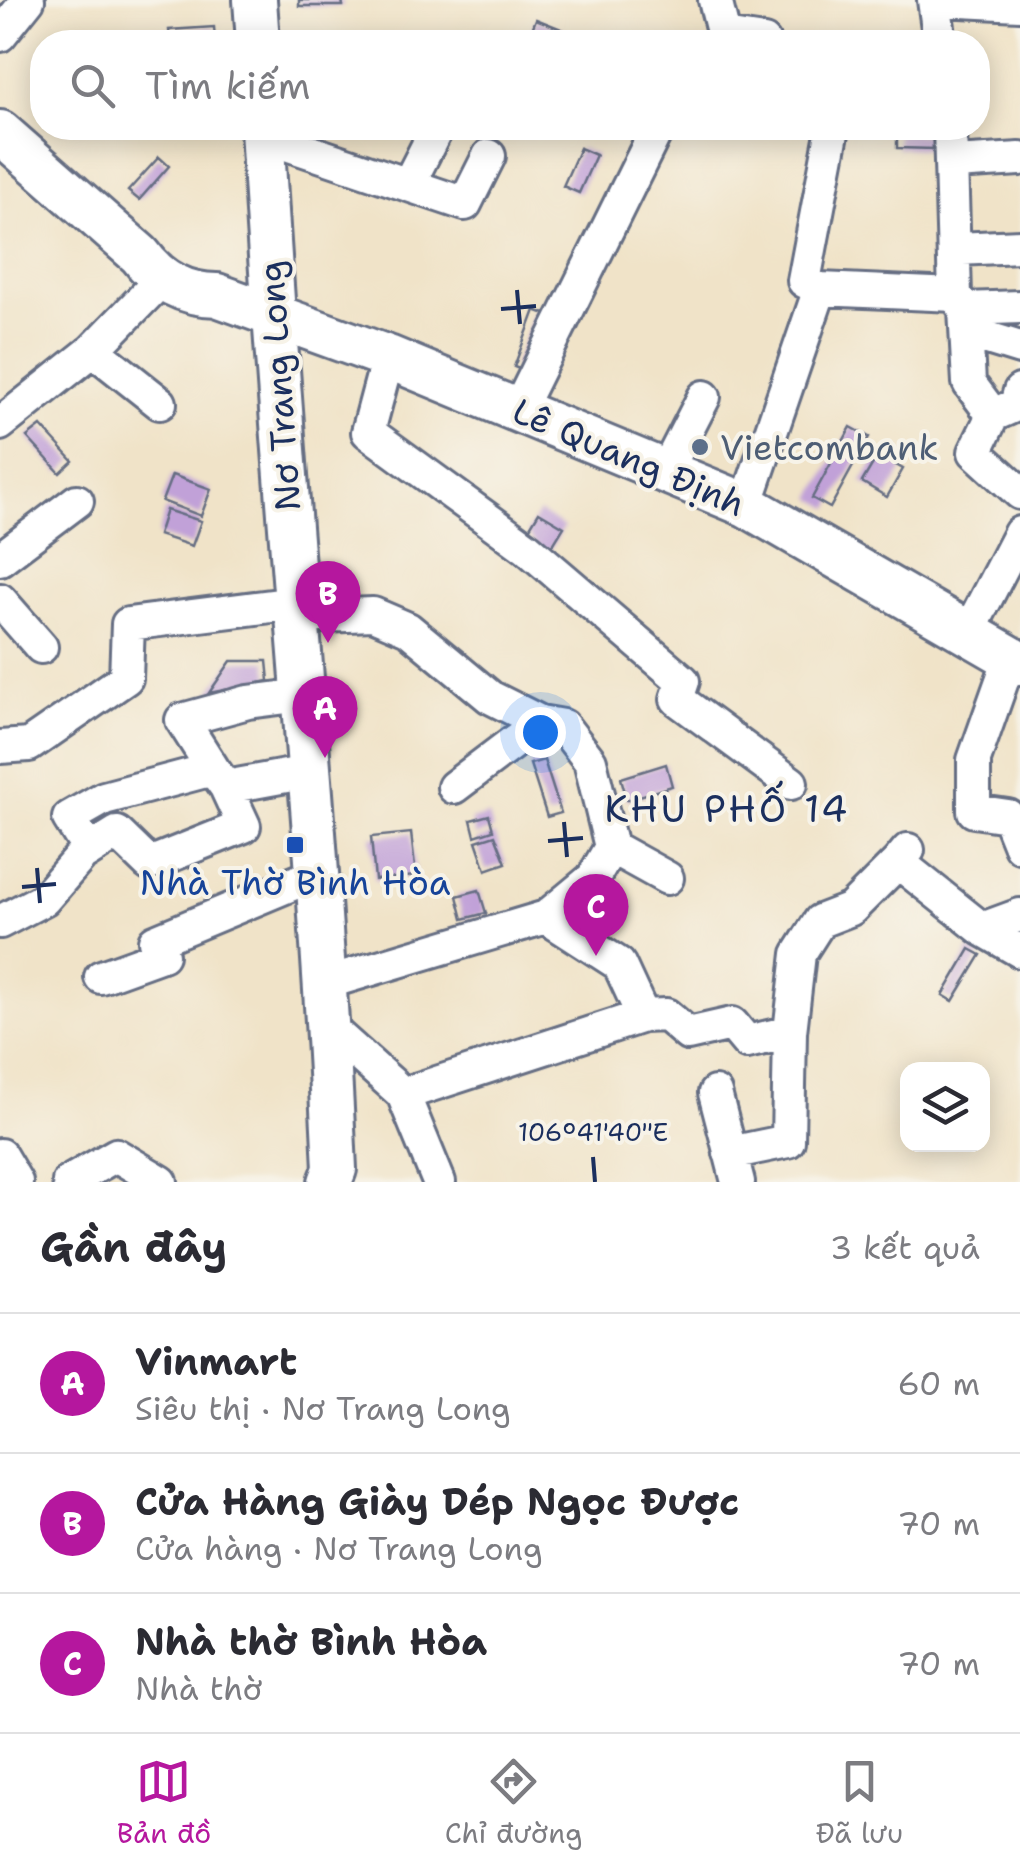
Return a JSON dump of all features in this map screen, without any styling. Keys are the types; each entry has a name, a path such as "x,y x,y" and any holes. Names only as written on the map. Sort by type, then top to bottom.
{"main road":[{"path":"256,0 257,30"},
{"name":"Nơ Trang Long","path":"262,140 272,315 328,1027 335,1169 330,1182"},
{"name":"Lê Quang Định","path":"8,149 151,267 178,266 206,280 217,296 388,358 746,504 1015,660"}],"street":[{"path":"0,35 28,0 54,0"},
{"path":"715,0 722,30"},
{"path":"939,30 938,0 1020,4"},
{"path":"284,140 465,204 488,156"},
{"path":"408,185 431,140"},
{"path":"518,410 651,140"},
{"path":"830,140 804,281 820,289 963,312 1020,307"},
{"path":"951,140 969,383 993,414"},
{"path":"954,163 1020,159"},
{"path":"957,249 1020,246"},
{"path":"0,424 93,350 151,267"},
{"path":"746,504 820,289"},
{"path":"963,312 1020,348"},
{"path":"93,350 160,403"},
{"path":"388,358 368,432 527,548 684,681 677,699 791,783"},
{"path":"1020,391 1016,405 993,414 975,452 1020,493"},
{"path":"666,471 704,397"},
{"path":"0,559 77,501"},
{"path":"968,634 1019,536"},
{"path":"0,600 42,647"},
{"path":"15,746 126,678 128,624 296,610 373,614 408,629 490,697 540,722 563,726 590,761 610,848 592,878 546,916 325,983"},
{"path":"1014,831 974,811 974,760 1015,660"},
{"path":"0,922 44,899 90,850 117,834 149,864 244,826 182,720 248,702 303,695"},
{"path":"454,787 540,722"},
{"path":"90,850 70,818 104,798 219,778 308,772"},
{"path":"610,848 668,878"},
{"path":"715,1092 734,1168 788,1141 790,1032 799,954 820,921 851,909 902,856 982,929 1020,951"},
{"path":"101,978 162,956 156,941 316,874"},
{"path":"982,929 1020,915"},
{"path":"546,916 619,964 643,1016"},
{"path":"404,1094 643,1016 666,1015 688,1034 732,1024 747,1042 790,1032"},
{"path":"328,1027 404,1094 438,1182"},
{"path":"69,1182 116,1154 161,1182"},
{"path":"0,1156 16,1182"}],"building":[{"path":"299,0 342,0 343,6 299,6"},
{"path":"536,19 564,30 532,30"},
{"path":"214,27 214,30 169,30"},
{"path":"897,140 936,140 936,149 897,148"},
{"path":"580,148 596,155 579,193 563,186"},
{"path":"159,157 169,166 139,200 128,191"},
{"path":"535,310 551,316 530,373 514,367"},
{"path":"41,426 73,461 60,473 27,437"},
{"path":"851,427 869,437 830,508 812,498"},
{"path":"878,455 903,469 887,497 862,482"},
{"path":"172,475 211,489 201,516 162,501"},
{"path":"166,510 201,521 192,546 158,535"},
{"path":"539,512 564,527 545,558 527,532"},
{"path":"231,661 267,661 269,681 209,693"},
{"path":"544,760 561,813 547,817 530,764"},
{"path":"666,764 672,786 627,800 621,778"},
{"path":"489,815 493,830 475,836 471,820"},
{"path":"411,833 416,876 375,880 371,837"},
{"path":"495,835 506,863 486,870 476,841"},
{"path":"479,890 486,913 463,919 457,896"},
{"path":"970,949 981,955 953,1001 943,995"}],"place":[{"name":"Vietcombank","path":"700,447"},
{"name":"Cửa Hàng Giày Dép Ngọc Được","path":"328,643"},
{"name":"Vinmart","path":"325,758"},
{"name":"Nhà Thờ Bình Hòa","path":"295,845"},
{"name":"Nhà thờ Bình Hòa","path":"596,956"}],"district":[{"name":"KHU PHỐ 14","path":"727,808"}]}
